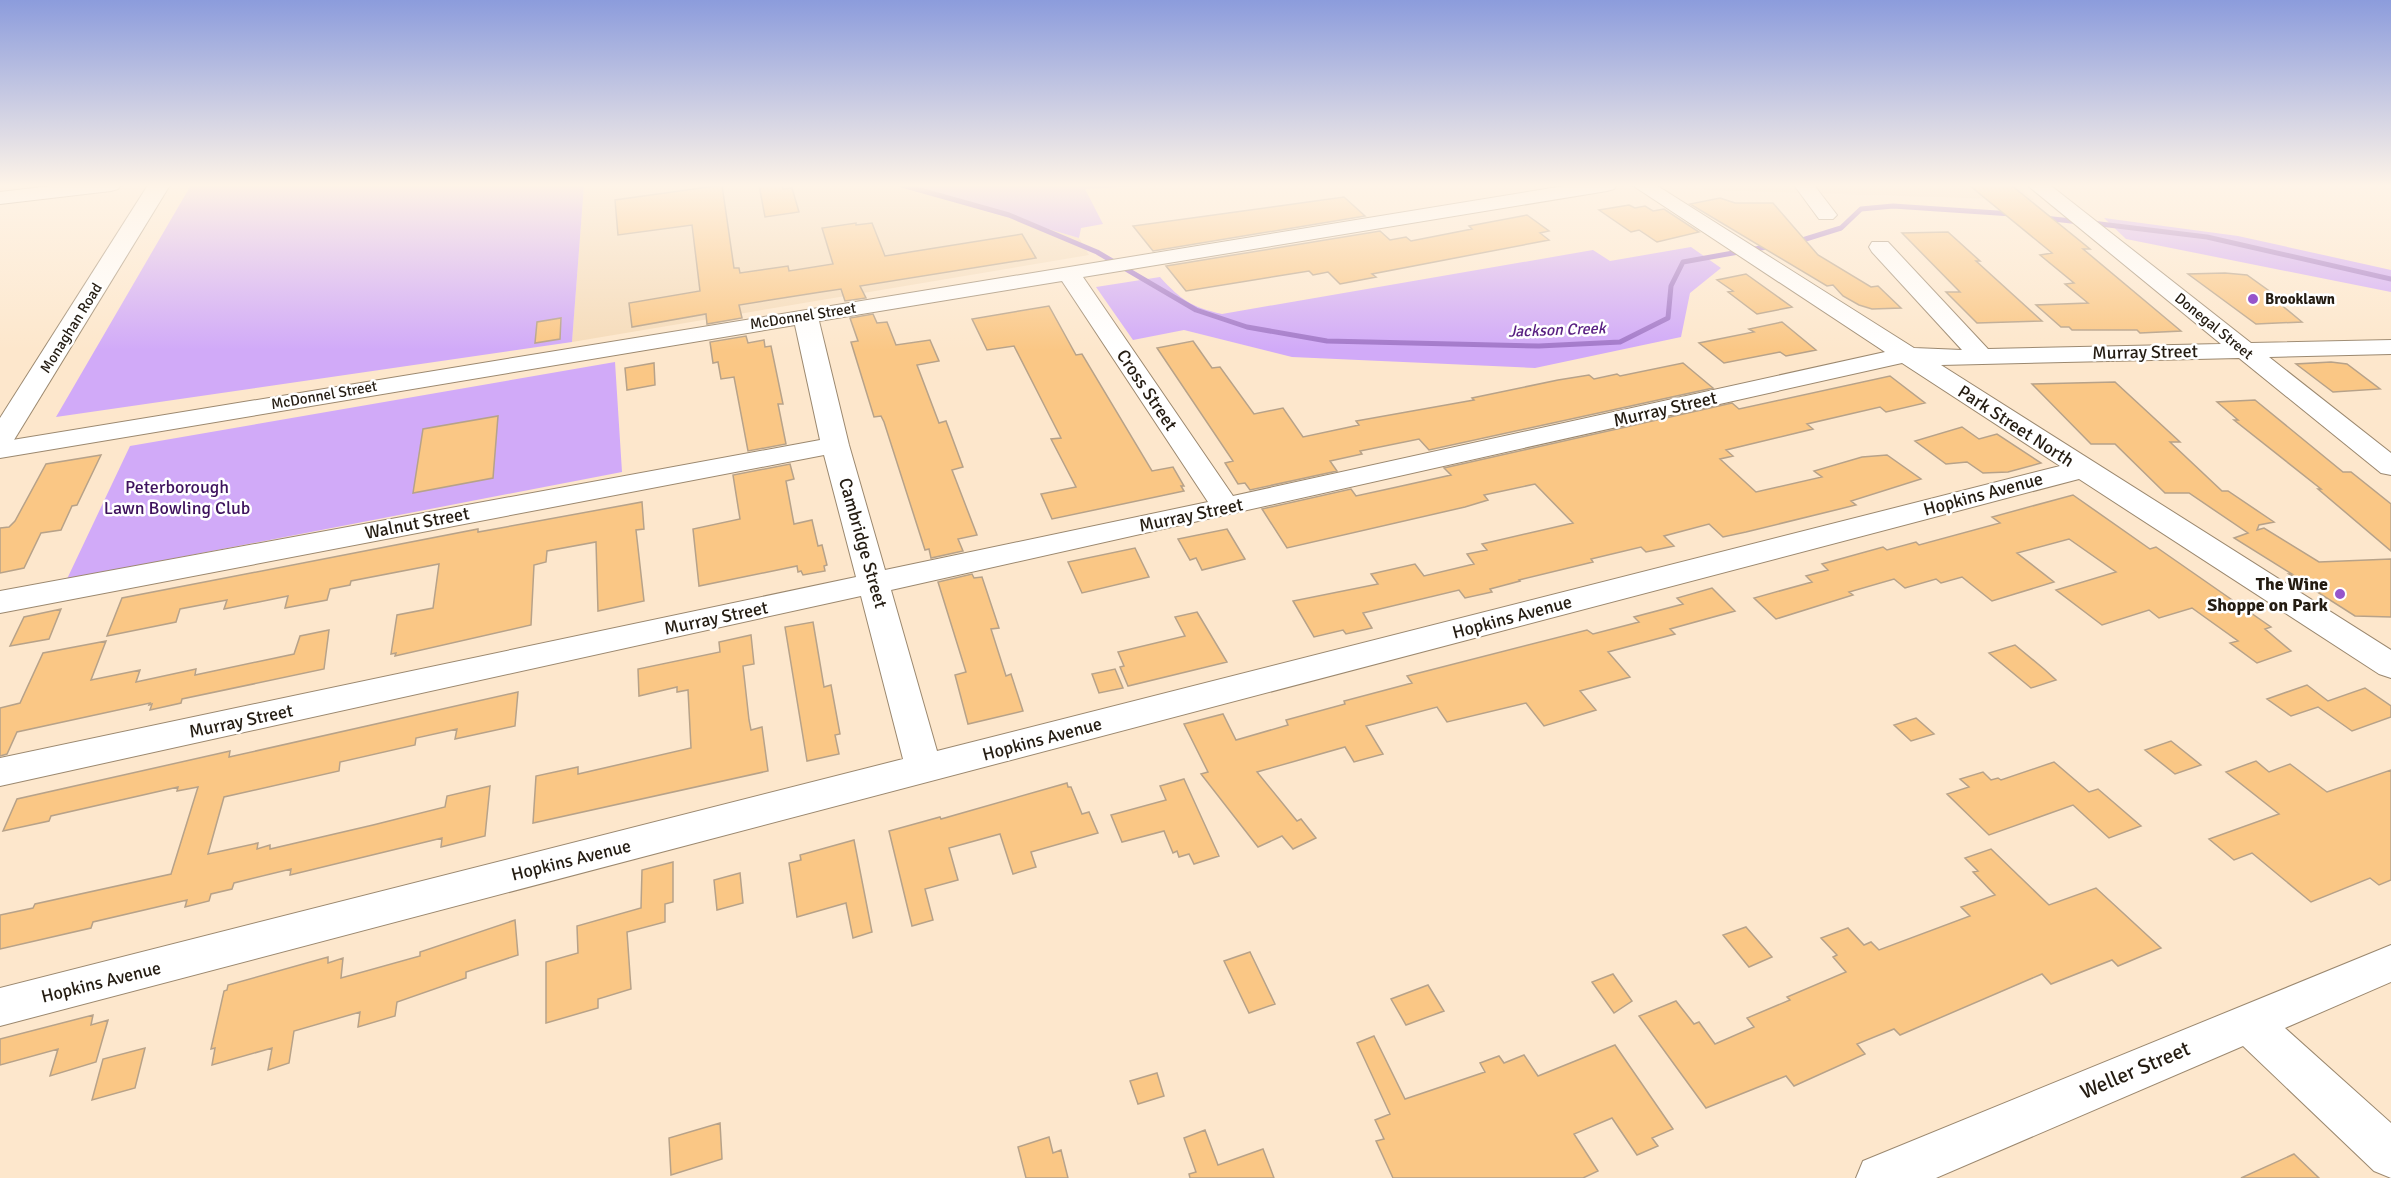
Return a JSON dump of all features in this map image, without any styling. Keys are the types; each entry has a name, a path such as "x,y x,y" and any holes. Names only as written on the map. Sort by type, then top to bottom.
{"main road":[{"name":"Monaghan Road","path":"0,440 125,240"}],"street":[{"name":"McDonnel Street","path":"0,450 1263,240"},
{"name":"Park Street North","path":"1727,240 2084,469 2375,644 2391,666"},
{"name":"Donegal Street","path":"2106,240 2391,467"},
{"path":"1880,247 1980,355"},
{"name":"Cross Street","path":"1079,270 1226,507"},
{"name":"Cambridge Street","path":"807,316 807,330 835,445 924,769"},
{"name":"Murray Street","path":"0,772 1226,507 1905,355 1937,358 1980,355 2391,346"},
{"name":"Walnut Street","path":"0,602 835,445"},
{"name":"Hopkins Avenue","path":"0,1008 2084,469"},
{"name":"Weller Street","path":"1880,1178 2391,963"},
{"path":"2248,1022 2391,1155"}],"shaded area":[{"path":"580,240 1080,240 1089,255 572,342"}],"green space":[{"path":"159,240 580,240 572,342 56,417"},
{"path":"2131,240 2256,240 2391,270 2391,292"},
{"path":"1691,247 1721,268 1690,293 1681,337 1535,368 1292,357 1184,330 1133,340 1096,287 1160,277 1174,292 1187,301 1222,314 1593,250 1610,261"},
{"name":"Peterborough Lawn Bowling Club","path":"615,362 622,472 67,579 130,446"}],"building":[{"path":"694,240 730,240 734,268 739,268 740,273 788,266 789,271 833,264 826,240 879,240 885,256 985,240 1025,240 1036,258 860,286 866,298 845,301 841,289 739,305 742,318 707,324 706,314 632,327 629,303 700,291"},
{"path":"1144,240 1220,240 1153,251"},
{"path":"1325,240 1549,240 1372,274 1376,277 1340,284 1328,272 1313,275 1309,271 1186,291 1166,266"},
{"path":"1750,240 1805,240 1818,255 1871,287 1878,286 1901,308 1872,309 1843,296 1833,285 1827,286"},
{"path":"1909,240 1957,240 1980,261 1976,261 2042,321 1977,323 1946,292 1960,292"},
{"path":"2036,240 2079,240 2090,249 2083,249 2181,331 2140,333 2137,330 2072,330 2069,327 2061,327 2036,305 2088,303 2065,284 2074,283 2040,255 2052,253"},
{"path":"1746,274 1792,307 1757,314 1728,292 1733,291 1717,280"},
{"name":"Brooklawn","path":"2188,274 2247,275 2286,303 2279,303 2302,322 2256,324"},
{"path":"1049,306 1076,355 1082,354 1152,471 1173,467 1184,486 1181,486 1184,491 1052,519 1041,494 1076,487 1051,439 1061,438 1014,346 987,350 972,319"},
{"path":"873,314 877,323 887,322 896,345 930,340 939,361 917,365 939,423 946,421 963,467 952,470 977,535 958,539 963,551 931,558 929,549 925,550 884,422 881,416 874,417 851,342 858,341 850,318"},
{"path":"561,318 560,339 535,343 537,322"},
{"path":"1782,322 1816,350 1786,356 1780,352 1724,363 1699,343 1754,332 1749,329"},
{"path":"746,336 748,343 764,340 765,347 771,346 783,404 778,404 786,444 748,451 734,377 721,379 718,362 713,363 710,342"},
{"path":"1193,341 1212,368 1220,367 1254,414 1283,408 1303,437 1359,425 1356,421 1474,400 1472,398 1558,380 1589,375 1594,379 1617,374 1620,376 1683,363 1713,388 1429,450 1419,439 1360,451 1362,454 1330,461 1337,471 1250,490 1245,483 1238,484 1225,463 1233,461 1157,348"},
{"path":"2331,362 2347,364 2380,389 2333,392 2296,364"},
{"path":"654,363 655,385 627,390 625,368"},
{"path":"1890,376 1925,403 1886,412 1880,407 1807,424 1813,429 1726,450 1733,456 1720,459 1756,492 1822,477 1814,471 1862,457 1887,455 1921,479 1851,501 1856,505 1746,532 1723,537 1709,524 1664,536 1674,546 1646,552 1641,547 1591,559 1593,562 1519,580 1490,589 1492,592 1465,598 1459,590 1363,613 1372,628 1346,634 1343,630 1314,637 1293,601 1378,584 1371,574 1415,564 1424,576 1474,564 1467,554 1487,550 1482,544 1573,523 1535,484 1484,495 1488,500 1465,507 1287,548 1262,509 1351,489 1356,496 1451,475 1444,468 1732,403 1739,409"},
{"path":"2115,382 2180,442 2170,442 2222,491 2228,491 2274,522 2259,525 2257,530 2264,528 2319,562 2391,559 2391,617 2355,616 2289,574 2292,574 2234,538 2248,533 2189,493 2165,493 2115,444 2091,444 2032,384"},
{"path":"2255,400 2343,472 2351,472 2391,504 2391,551 2318,489 2321,489 2234,420 2238,420 2217,402"},
{"path":"498,416 493,478 413,493 423,429"},
{"path":"1962,427 1979,439 1997,434 2041,463 2008,472 1983,473 1967,462 1946,464 1915,441"},
{"path":"101,455 77,505 72,506 61,530 41,533 24,568 0,573 0,528 9,527 15,521 46,464"},
{"path":"790,464 794,479 786,481 794,524 812,520 818,546 822,545 827,565 824,566 825,571 803,575 801,571 798,572 797,566 699,586 693,529 740,519 733,475"},
{"path":"2073,495 2150,549 2156,547 2271,627 2265,629 2291,651 2257,663 2230,643 2238,641 2192,608 2159,618 2149,610 2102,625 2056,590 2116,572 2069,539 2017,553 2054,582 1992,601 1962,577 1941,583 1936,579 1905,588 1894,579 1849,592 1853,595 1776,619 1754,598 1812,582 1806,576 1828,570 1822,564 1883,547 1887,550 1916,542 1919,545 2000,523 1992,517"},
{"path":"642,502 644,529 636,530 644,601 598,611 596,542 547,551 546,562 534,565 531,625 395,656 396,653 391,654 397,615 433,608 439,564 351,581 350,585 330,589 327,600 285,608 288,596 224,609 227,600 180,609 176,622 107,636 122,598 478,529 478,532"},
{"path":"1227,529 1245,559 1202,570 1196,558 1190,560 1178,539"},
{"path":"1135,548 1149,577 1082,593 1068,562"},
{"path":"972,574 974,578 982,577 999,628 991,629 1006,676 1011,674 1023,711 968,724 955,675 966,672 938,582"},
{"path":"1712,588 1735,611 1670,629 1675,634 1608,652 1630,677 1580,691 1596,710 1544,726 1526,703 1447,722 1437,707 1366,726 1383,754 1354,762 1345,747 1257,772 1297,821 1301,819 1316,838 1293,849 1282,836 1258,847 1201,774 1208,772 1184,724 1223,714 1236,740 1288,725 1286,720 1345,704 1344,701 1412,683 1407,676 1587,630 1593,634 1639,622 1634,617 1683,604 1677,598"},
{"path":"61,609 49,639 10,646 24,617"},
{"path":"1197,612 1227,662 1128,686 1120,667 1124,666 1118,652 1185,636 1175,617"},
{"path":"813,622 824,687 831,685 840,734 835,735 839,754 807,761 785,627"},
{"path":"329,630 324,669 182,699 181,703 150,710 152,704 149,705 150,703 17,732 7,754 0,756 0,708 20,703 43,653 106,641 91,680 140,670 136,682 196,669 195,675 294,654 300,636"},
{"path":"751,635 754,664 743,666 749,720 751,730 762,727 768,771 533,823 536,776 578,767 578,774 691,748 688,690 677,692 677,687 639,696 638,669 720,652 719,642"},
{"path":"2015,645 2056,680 2031,688 1989,653"},
{"path":"1115,669 1123,688 1099,693 1092,674"},
{"path":"2307,685 2328,701 2365,688 2391,706 2391,717 2352,731 2318,707 2291,716 2267,699"},
{"path":"518,692 515,726 455,739 457,729 416,738 415,745 340,762 339,771 224,797 208,854 258,843 257,849 270,845 270,849 373,825 445,807 447,796 490,786 485,836 441,847 442,838 290,875 291,869 234,883 232,889 211,894 209,901 185,907 187,900 93,922 91,928 0,949 0,915 33,908 35,904 171,874 198,787 177,791 178,787 51,816 49,821 3,831 17,799 230,751 229,757"},
{"path":"1916,718 1934,734 1911,741 1894,725"},
{"path":"2171,741 2201,765 2175,774 2145,750"},
{"path":"2256,761 2269,772 2290,764 2327,792 2391,770 2391,880 2379,885 2370,878 2311,902 2252,853 2234,860 2209,839 2279,814 2226,772"},
{"path":"2054,762 2089,792 2098,789 2141,826 2109,838 2073,805 1989,835 1947,794 1969,787 1960,779 1983,772 1991,780 1998,778 2001,780"},
{"path":"1184,779 1219,856 1194,864 1189,854 1179,857 1177,851 1173,853 1164,831 1122,842 1111,815 1166,800 1160,786"},
{"path":"1067,783 1068,787 1071,787 1082,814 1089,812 1098,833 1031,852 1036,867 1013,874 1000,834 949,848 958,880 925,889 933,920 912,926 889,831 940,817 941,819"},
{"path":"854,840 872,932 853,938 846,903 797,917 789,863 801,860 800,855"},
{"path":"1991,849 2049,905 2096,888 2161,948 2118,966 2112,960 2051,984 2042,974 1900,1035 1894,1029 1857,1044 1865,1054 1794,1086 1786,1076 1706,1108 1639,1016 1676,1001 1694,1024 1699,1022 1715,1044 1754,1027 1747,1018 1790,1000 1787,997 1846,972 1833,957 1837,955 1821,938 1848,928 1864,945 1871,942 1879,950 1970,916 1961,907 1995,895 1973,872 1978,871 1965,858"},
{"path":"673,862 673,902 665,904 665,922 627,932 631,989 598,999 598,1008 546,1023 546,962 578,953 577,926 641,908 642,870"},
{"path":"740,873 743,903 717,910 714,880"},
{"path":"515,920 518,955 466,972 466,978 397,1002 395,1016 358,1027 360,1012 294,1031 289,1063 268,1070 272,1048 212,1065 215,1048 211,1049 224,991 227,990 228,985 328,957 328,963 343,958 341,978 420,956 420,952"},
{"path":"1746,927 1772,957 1749,967 1723,935"},
{"path":"1250,952 1275,1004 1249,1013 1224,961"},
{"path":"1613,974 1632,1001 1614,1013 1592,982"},
{"path":"1428,985 1444,1011 1406,1025 1391,999"},
{"path":"93,1015 91,1025 108,1020 96,1062 50,1076 58,1049 0,1065 0,1039"},
{"path":"1374,1036 1405,1099 1485,1072 1480,1063 1499,1056 1504,1063 1524,1055 1538,1076 1615,1045 1673,1129 1652,1138 1658,1146 1637,1155 1612,1118 1574,1134 1598,1171 1583,1178 1393,1178 1376,1141 1384,1139 1375,1120 1390,1114 1357,1043"},
{"path":"145,1048 135,1088 92,1100 103,1059"},
{"path":"1157,1073 1164,1096 1138,1104 1130,1081"},
{"path":"720,1123 722,1159 671,1175 669,1138"},
{"path":"1205,1130 1218,1165 1263,1149 1274,1178 1190,1178 1189,1174 1196,1172 1184,1138"},
{"path":"1049,1137 1053,1153 1061,1150 1068,1178 1026,1178 1018,1147"},
{"path":"2294,1154 2319,1178 2241,1178"}],"waterway":[{"name":"Jackson Creek","path":"1068,240 1097,252 1196,310 1247,327 1327,341 1539,346 1620,342 1668,318 1671,286 1683,262 1772,246"},
{"name":"Jackson Creek","path":"1796,242 1803,240"},
{"name":"Jackson Creek","path":"2220,240 2391,279"}],"place":[{"name":"Brooklawn","path":"2253,299"},
{"name":"The Wine Shoppe on Park","path":"2340,594"}]}
